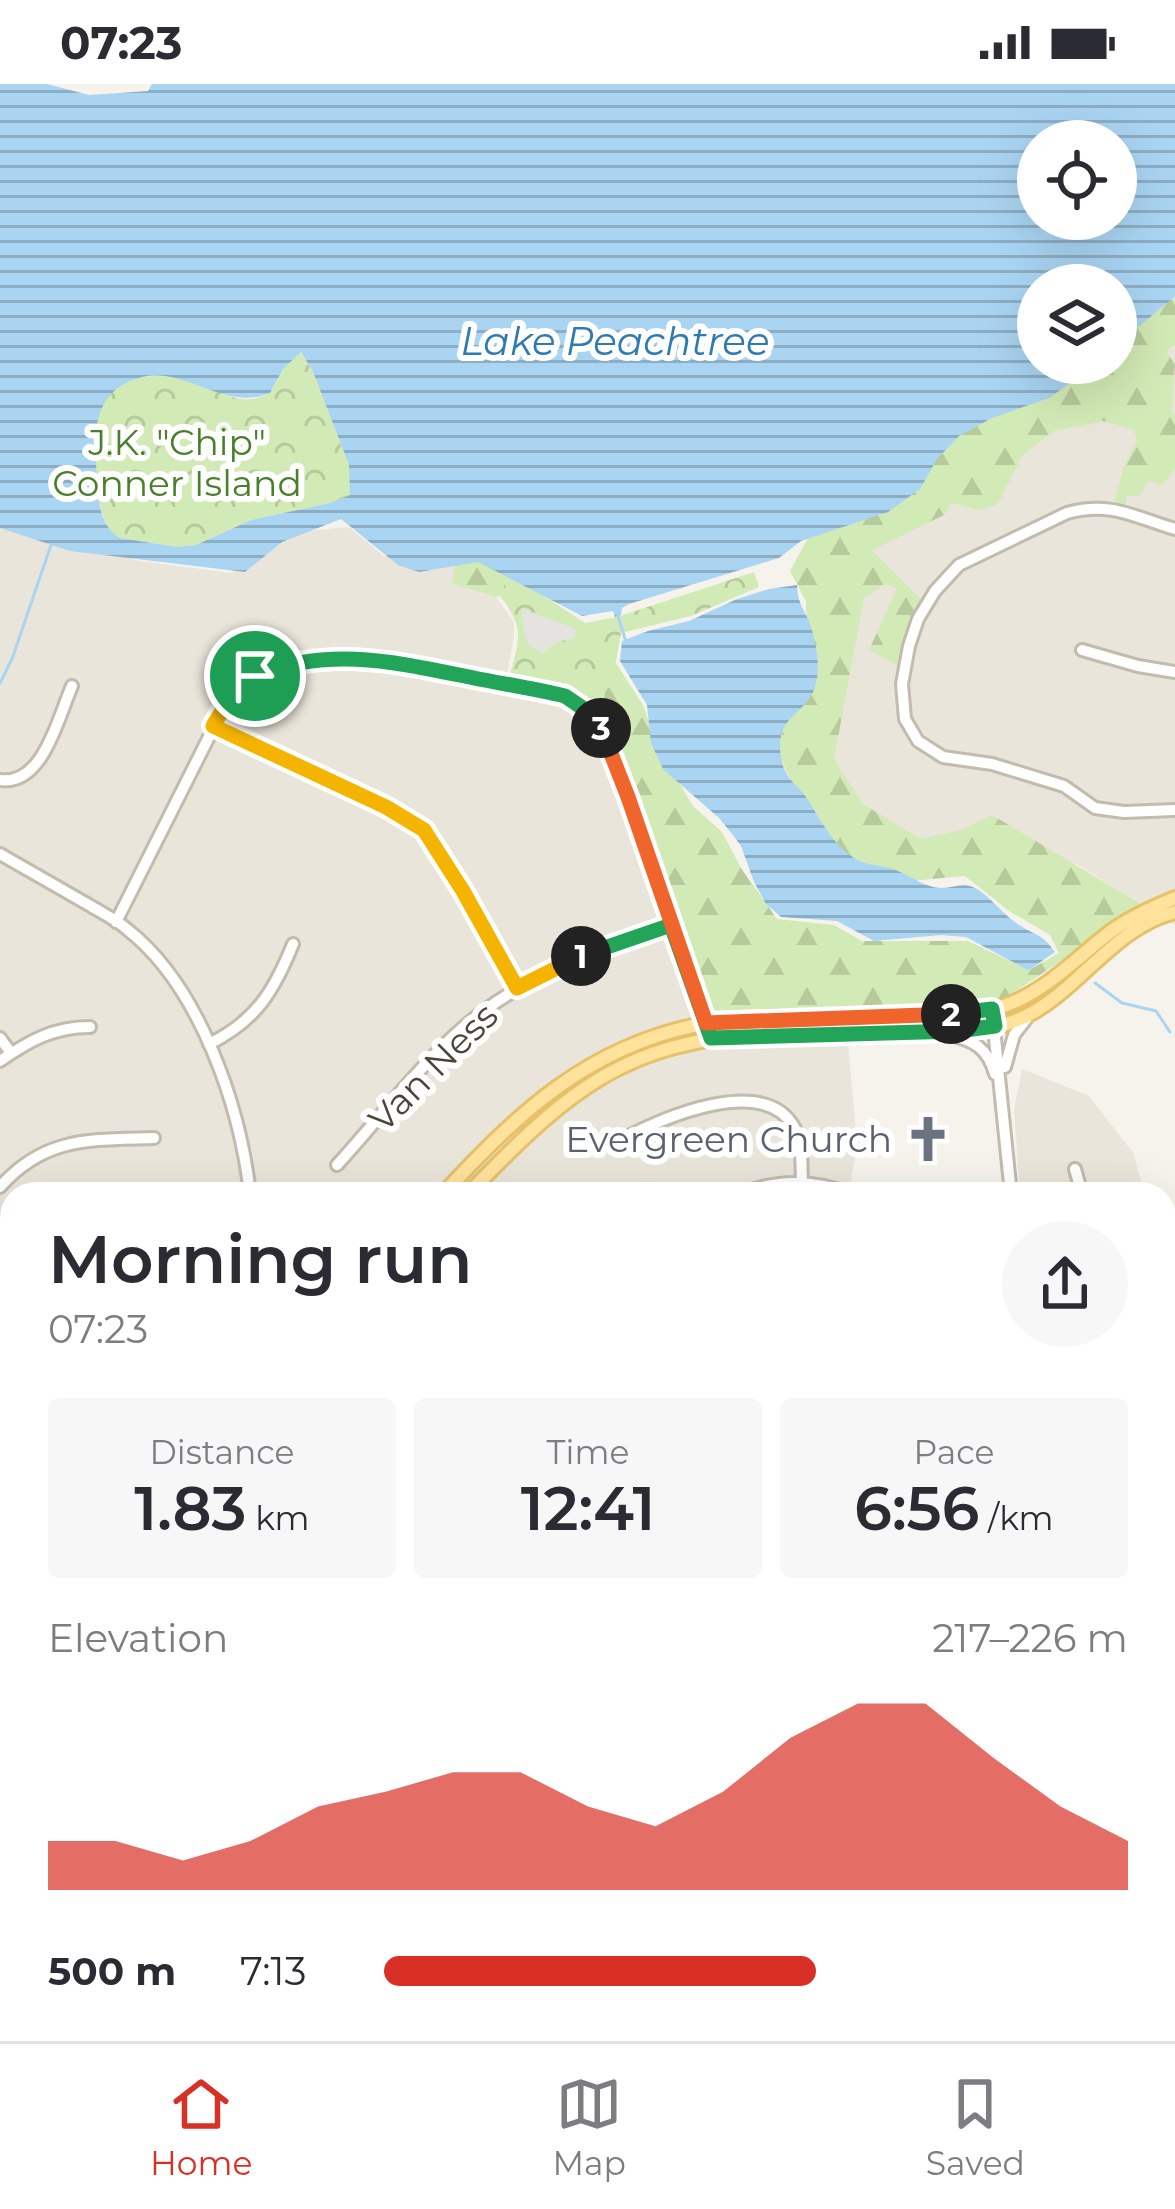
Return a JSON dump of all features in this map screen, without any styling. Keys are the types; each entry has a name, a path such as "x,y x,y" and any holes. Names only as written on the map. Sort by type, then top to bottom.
{"main road":[{"path":"455,1182 563,1081 641,1040 706,1023 992,1009 1022,999 1149,909 1175,898"},
{"path":"480,1182 534,1126 593,1082 647,1055 711,1038 995,1026 1030,1014 1057,996 1115,936 1175,912"}],"street":[{"path":"1175,529 1126,511 1081,509 959,565 918,619 902,684 905,719 918,741 938,755 992,764 1064,785 1096,808 1175,810"},
{"path":"1082,650 1175,672"},
{"path":"116,922 213,726 233,693 255,676 342,657 565,696 600,724 711,1038"},
{"path":"0,780 16,781 35,767 72,686"},
{"path":"213,726 386,807 424,830 517,988"},
{"path":"0,854 116,922 176,982 229,1089 248,1182"},
{"name":"Van Ness","path":"337,1166 427,1064 480,1013 517,988 589,952 671,925"},
{"path":"209,1043 230,1034 258,1010 293,944"},
{"path":"992,1009 1010,1182"},
{"path":"1005,1118 1005,1058 1030,1014"},
{"path":"0,1038 6,1057 50,1031 90,1027"},
{"path":"923,1031 965,1038 984,1050 1005,1118"},
{"path":"623,1139 677,1115 759,1102 792,1123 802,1182"},
{"path":"5,1182 34,1157 66,1143 154,1138"},
{"path":"1075,1169 1079,1182"}],"shaded area":[{"path":"1175,283 1175,925 1075,863 899,882 790,787 774,743 807,674 806,601 790,571 814,527 1077,384 1137,384 1137,335"},
{"path":"0,496 81,547 140,561 232,573 276,534 349,527 384,556 433,564 457,554 453,584 496,597 514,622 506,679 577,709 594,728 685,986 712,1045 848,1042 857,1145 851,1182 0,1182"},
{"path":"521,608 576,629 574,638 542,653 529,646"},
{"path":"1022,1069 1089,1096 1134,1154 1141,1182 1019,1182 1014,1110"}],"green space":[{"path":"1175,283 1175,344 1166,352 1175,362 1175,469 1162,485 1148,481 1140,496 1126,496 1125,511 1113,505 1137,440 1134,430 1104,421 1054,431 1022,456 998,504 978,510 952,503 944,515 872,550 924,602 902,667 869,650 897,588 885,584 864,598 834,759 863,804 921,839 961,830 992,815 1143,905 1003,1000 940,1008 709,1016 633,795 598,712 616,663 643,705 658,748 693,806 722,832 777,919 834,925 862,941 968,941 1029,970 1059,953 1050,935 1009,911 965,876 899,882 831,864 774,743 807,673 806,601 790,571 814,527 1046,384 1137,384 1137,318"},
{"name":"J.K. \"Chip\" Conner Island","path":"300,351 313,372 349,465 351,495 251,520 196,545 177,547 112,534 99,502 95,444 100,412 113,391 130,380 163,376 235,398 254,399 270,393"},
{"path":"457,554 509,573 500,596 452,584"},
{"path":"754,572 759,587 691,616 621,633 613,677 598,712 555,690 509,680 517,627 500,596 509,573 585,623"}],"water":[{"name":"Lake Peachtree","path":"0,84 47,84 89,95 148,91 152,84 1175,84 1175,296 1137,328 1137,264 1017,264 1017,384 1068,384 1049,398 992,418 959,436 937,459 920,489 888,512 801,541 779,558 629,604 615,617 613,611 582,616 478,562 419,572 398,565 341,519 282,542 245,572 70,551 0,528","holes":["301,352 349,465 350,495 251,520 196,545 177,547 114,534 100,505 96,439 101,412 115,390 147,376 165,376 252,398 270,393 283,369"]},
{"path":"797,585 818,668 812,694 782,734 786,773 830,835 853,857 935,887 972,887 1042,938 1055,952 1029,970 966,937 874,941 837,921 781,917 766,904 733,835 663,769 651,743 647,705 620,661 622,641 689,621 737,599"}],"waterway":[{"path":"0,683 51,545"},
{"path":"618,616 625,639"},
{"path":"1095,983 1122,1003 1156,1011 1170,1032"}],"place":[{"name":"Evergreen Church","path":"928,1139"}],"route":[{"path":"342,657 362,658 559,694 584,709 600,724 706,1023 992,1009 995,1026 711,1038 671,925 589,952 517,988 424,830 386,807 213,726 233,693 255,676 342,657"}]}
